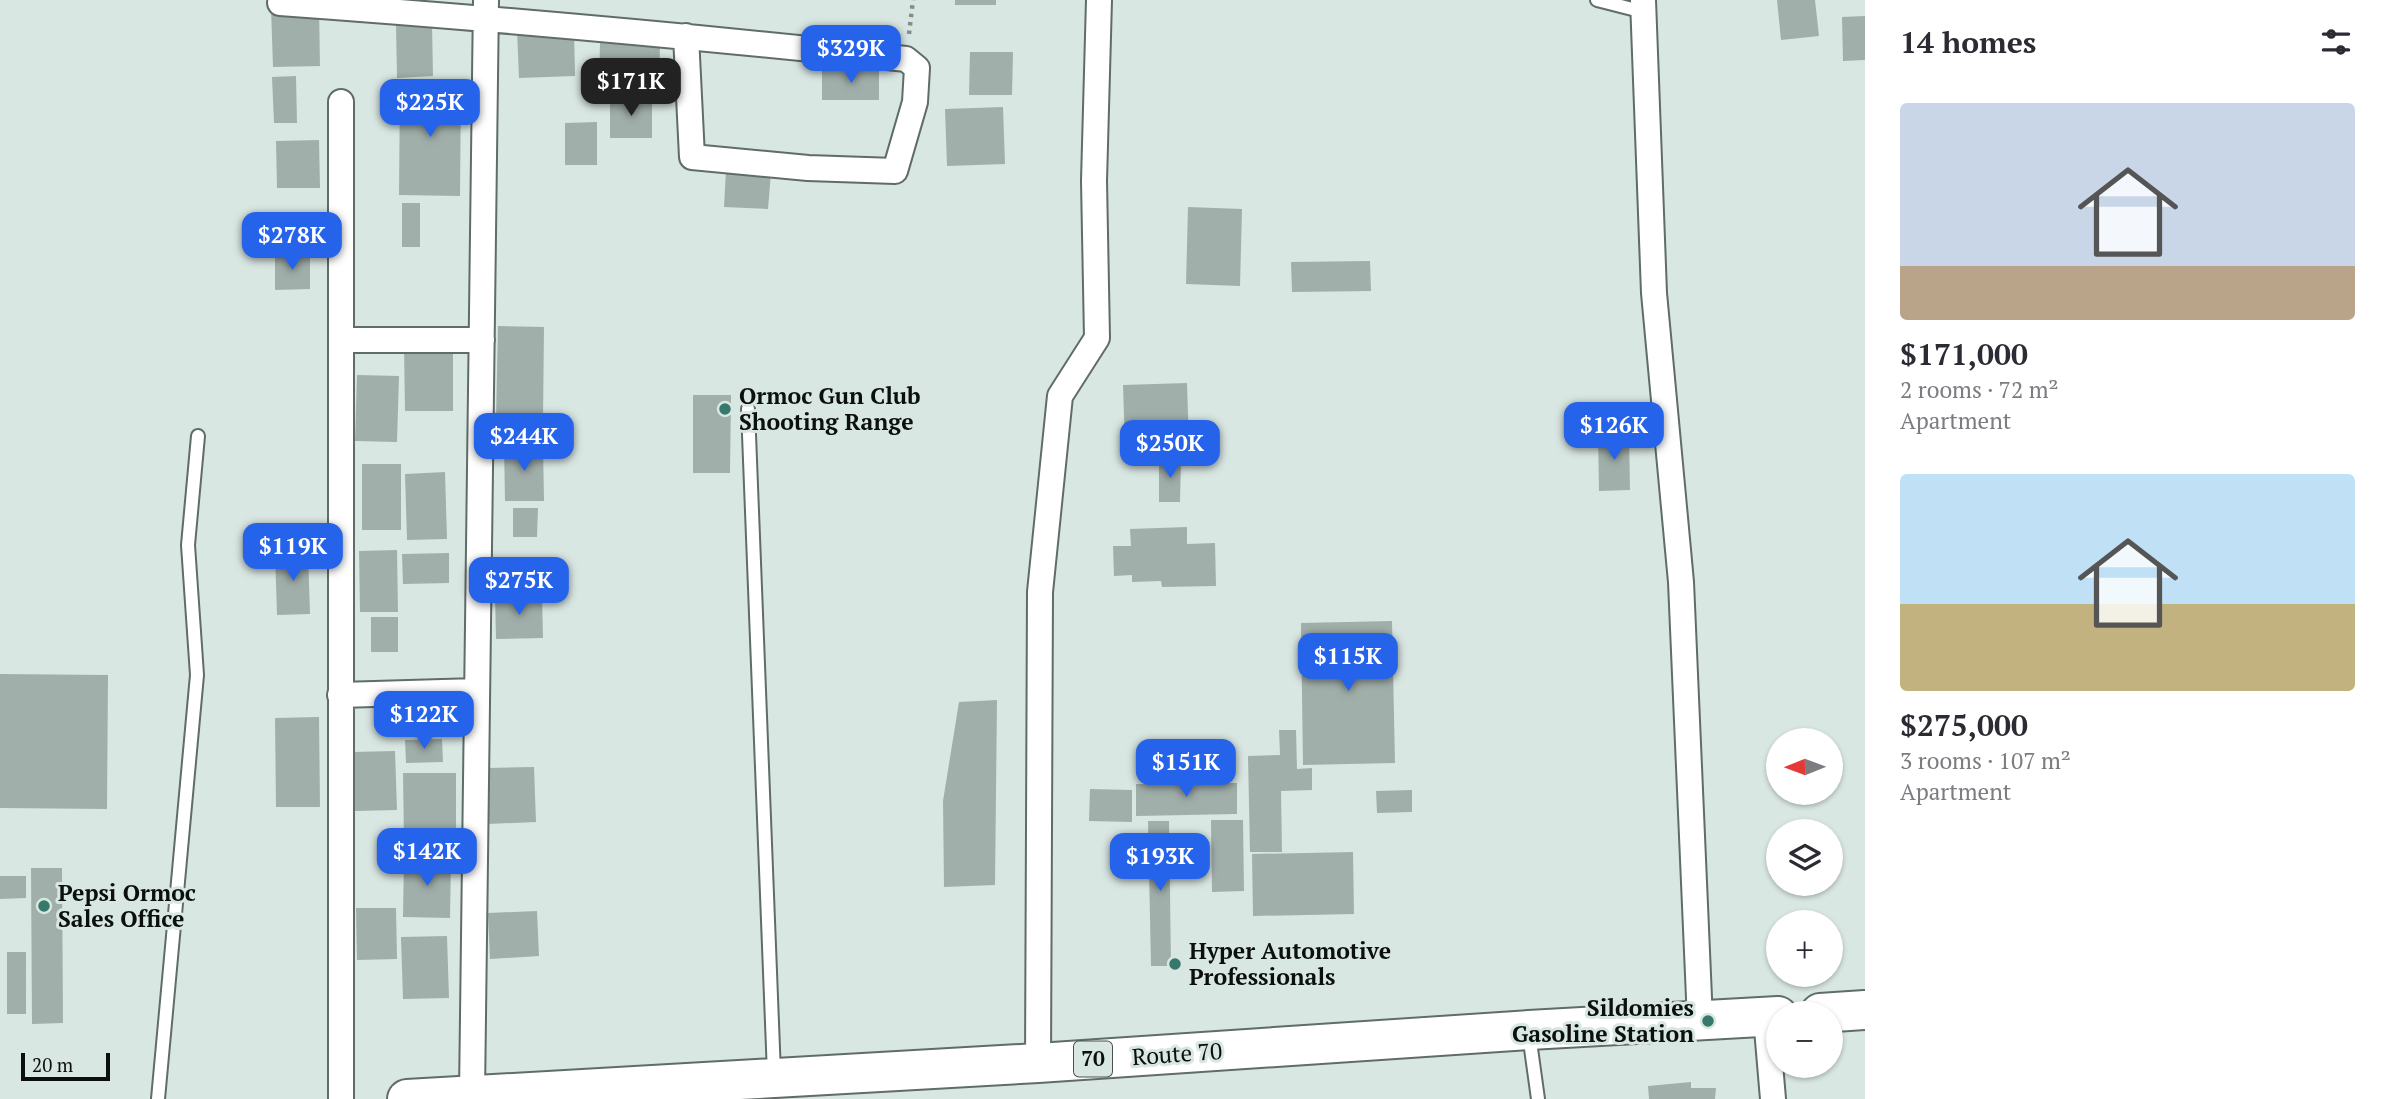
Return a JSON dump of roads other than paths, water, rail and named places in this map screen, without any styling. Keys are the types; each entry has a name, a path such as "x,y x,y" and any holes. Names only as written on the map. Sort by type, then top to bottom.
{"highway":[{"path":"1843,1011 1865,1010"},
{"name":"Route 70","path":"407,1099 1038,1063 1766,1016"}],"street":[{"path":"1038,1063 1040,592 1060,396 1097,338 1094,181 1099,0"},
{"path":"280,3 486,9 685,36 906,59 917,68 915,103 895,171 808,168 692,157 685,36"},
{"path":"1644,6 1654,293 1681,582 1700,1021"},
{"path":"472,1094 486,9"},
{"path":"341,102 341,1099"},
{"path":"341,340 482,341"},
{"path":"340,695 477,691"},
{"path":"1773,1078 1773,1099"}],"lane":[{"path":"1597,0 1644,6"},
{"path":"748,409 774,1078"},
{"path":"158,1099 197,675 188,545 198,436"},
{"path":"1529,1030 1538,1099"}],"place":[{"name":"Ormoc Gun Club Shooting Range","path":"725,409"},
{"name":"Pepsi Ormoc Sales Office","path":"44,906"},
{"name":"Hyper Automotive Professionals","path":"1175,964"},
{"name":"Sildomies Gasoline Station","path":"1708,1021"}]}
